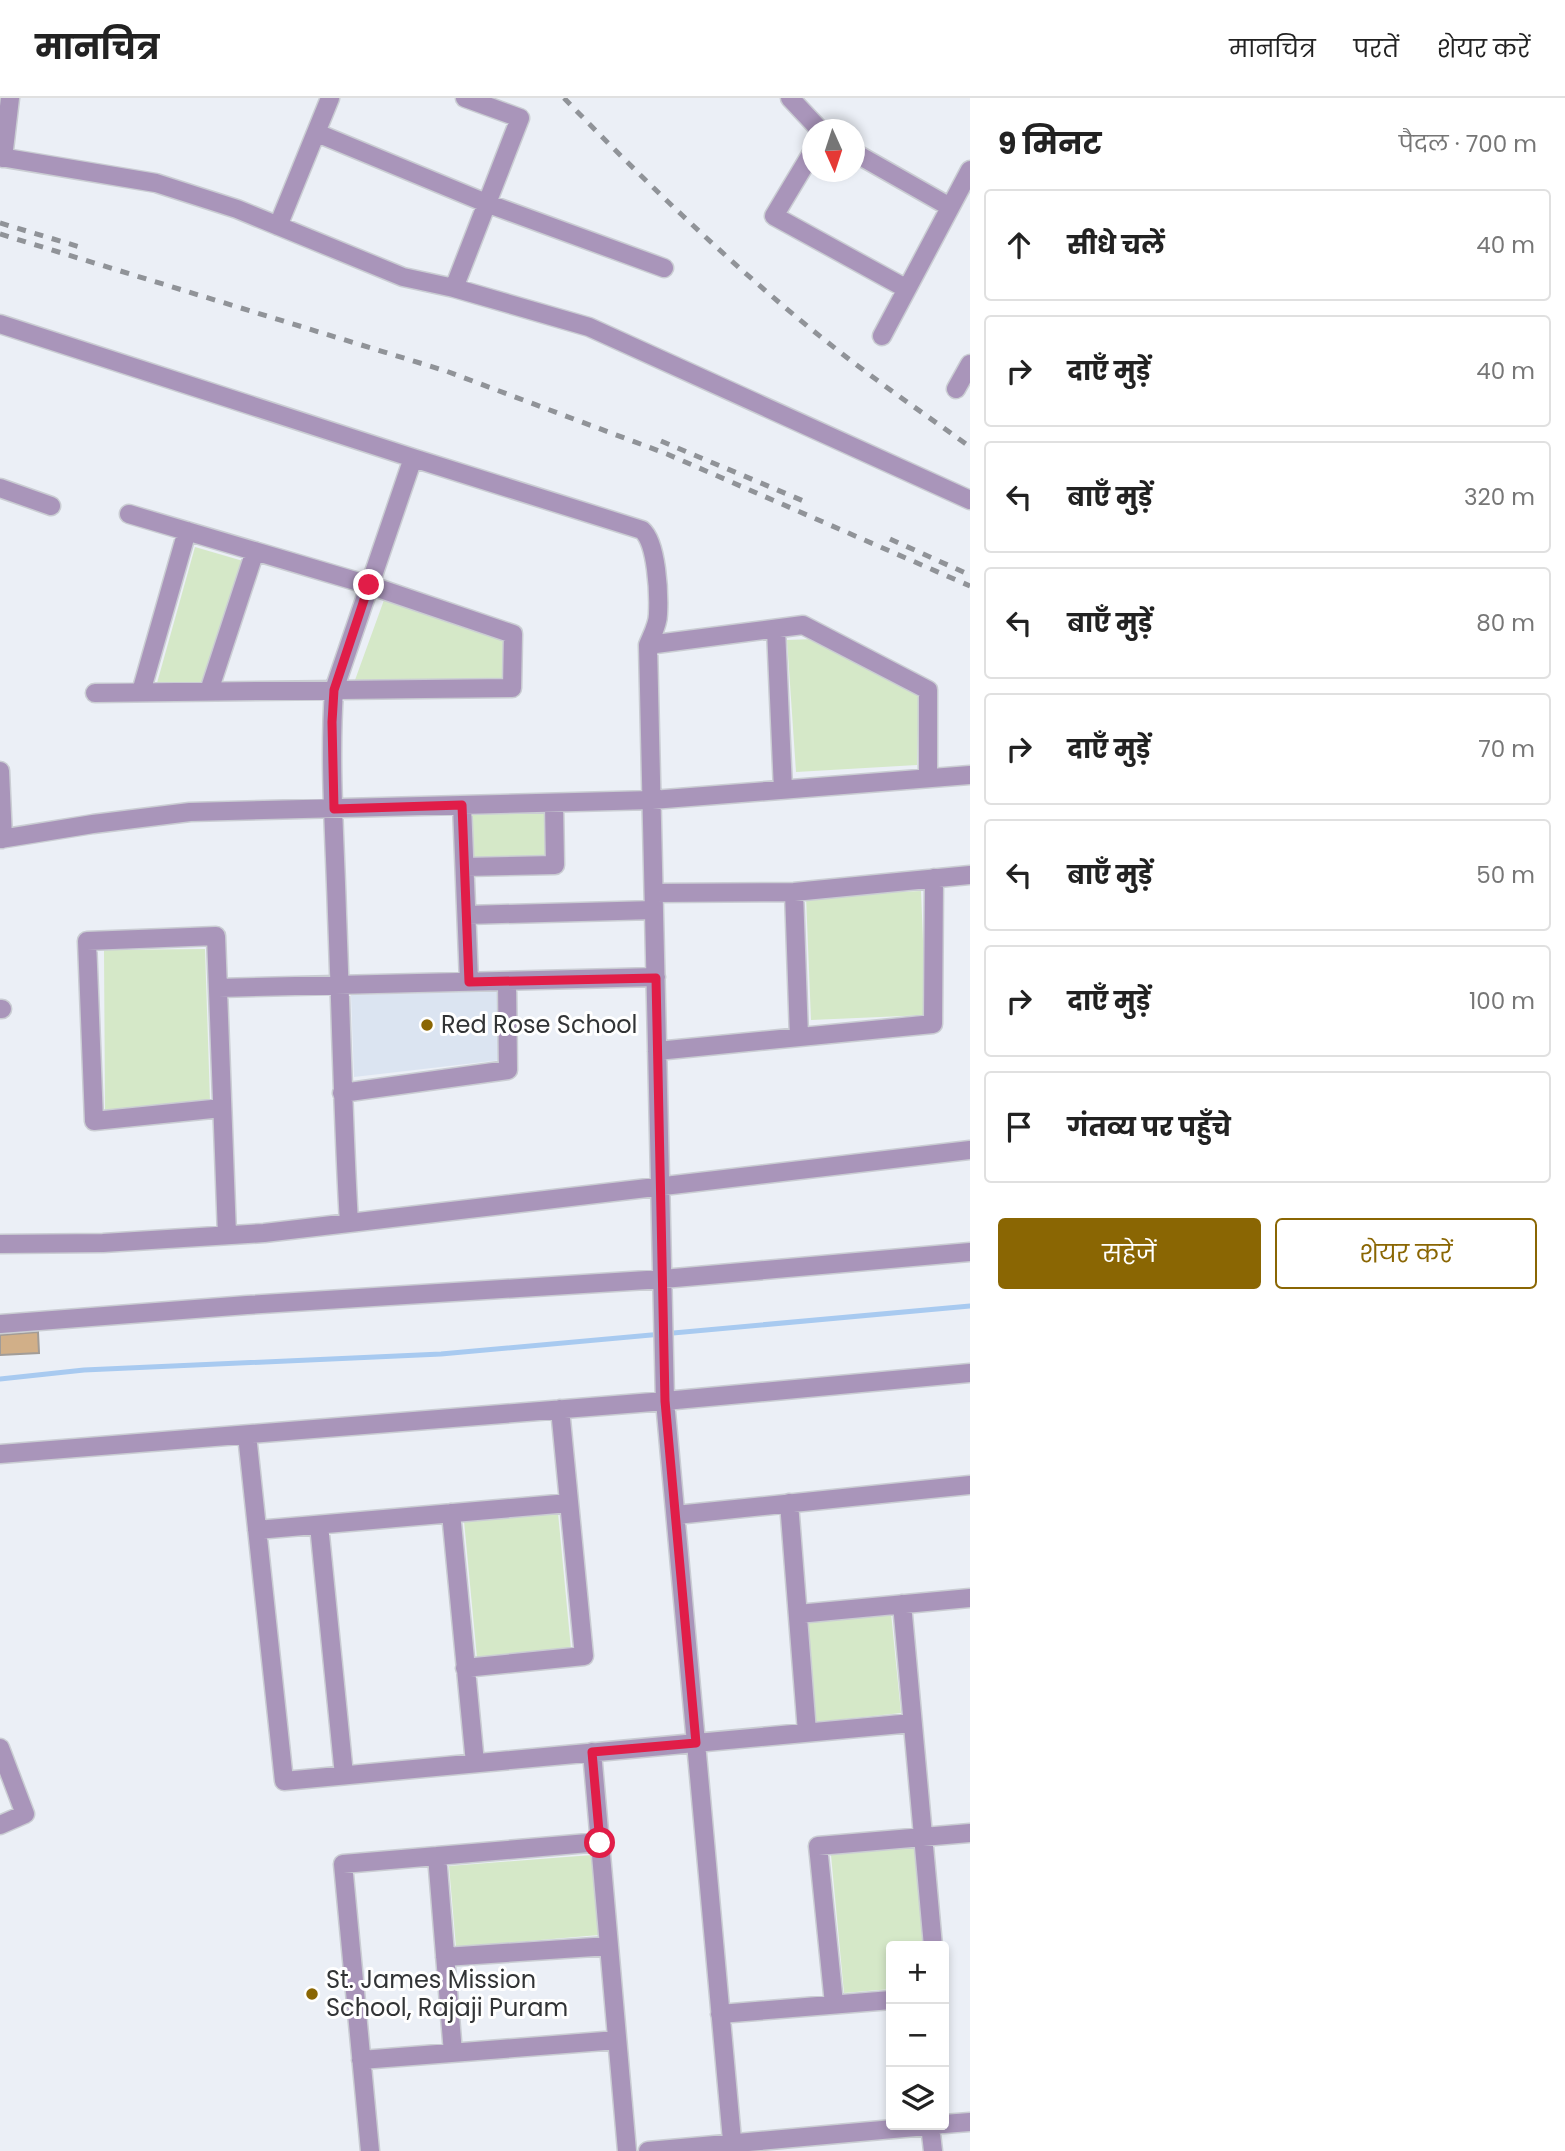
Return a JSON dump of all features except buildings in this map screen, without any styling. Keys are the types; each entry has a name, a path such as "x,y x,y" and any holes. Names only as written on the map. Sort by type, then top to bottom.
{"street":[{"path":"10,98 1,158 156,183 237,209 403,277 454,288 589,327 970,500"},
{"path":"278,226 330,98"},
{"path":"454,288 520,118 465,98"},
{"path":"790,98 810,119"},
{"path":"317,133 486,204 664,268"},
{"path":"865,159 950,207"},
{"path":"802,169 774,216 907,289"},
{"path":"881,336 970,170"},
{"path":"0,324 642,530 648,535 653,547 658,615 648,645 665,1401 732,2147"},
{"path":"956,389 970,364"},
{"path":"349,1223 342,1093 334,809 334,690 412,458"},
{"path":"0,488 51,506"},
{"path":"95,693 512,688 513,634 369,585 129,514"},
{"path":"141,692 187,531"},
{"path":"209,691 255,551"},
{"path":"648,645 803,625 928,690 928,778"},
{"path":"776,629 783,790"},
{"path":"0,771 2,839 190,812 652,800 970,775"},
{"path":"465,867 555,865 554,803"},
{"path":"462,805 469,982"},
{"path":"467,915 794,892 970,875"},
{"path":"657,1051 933,1024 934,878"},
{"path":"794,892 799,1037"},
{"path":"222,1108 94,1121 87,941 216,936 227,1236"},
{"path":"218,988 656,978"},
{"path":"342,1093 508,1070 507,981"},
{"path":"0,1244 103,1243 227,1236 970,1150"},
{"path":"0,1324 247,1305 663,1279 970,1252"},
{"path":"0,1454 665,1401 970,1373"},
{"path":"465,1668 584,1656 560,1409"},
{"path":"247,1435 284,1781 912,1723"},
{"path":"676,1515 970,1485"},
{"path":"257,1530 569,1503"},
{"path":"789,1503 807,1732"},
{"path":"450,1513 475,1763"},
{"path":"319,1524 344,1775"},
{"path":"798,1614 970,1598"},
{"path":"902,1604 933,1941"},
{"path":"0,1748 25,1814 0,1825"},
{"path":"592,1752 627,2151"},
{"path":"834,2004 818,1846 970,1833"},
{"path":"370,2151 343,1864 600,1843"},
{"path":"437,1856 453,2053"},
{"path":"445,1957 609,1946"},
{"path":"720,2014 886,2000"},
{"path":"361,2060 617,2040"},
{"path":"949,2124 970,2122"},
{"path":"648,2151 732,2147 892,2130"},
{"path":"930,2130 933,2151"}],"shaded area":[{"path":"498,991 501,1060 354,1077 351,995"}],"green space":[{"path":"195,547 243,561 202,684 157,683"},
{"path":"384,600 508,638 506,680 355,680"},
{"path":"815,639 919,695 917,765 796,772 787,640"},
{"path":"546,812 547,858 472,859 471,813"},
{"path":"921,891 926,1015 811,1020 806,896"},
{"path":"205,949 210,1102 105,1112 104,950"},
{"path":"558,1513 571,1649 477,1658 464,1521"},
{"path":"891,1613 901,1713 816,1722 808,1621"},
{"path":"915,1847 924,1941 886,1941 886,1989 844,1993 831,1855"},
{"path":"592,1855 599,1935 456,1947 449,1866"}],"waterway":[{"path":"0,1379 84,1370 441,1354 970,1306"}],"railway":[{"path":"564,98 634,169 781,304 858,366 970,447"},
{"path":"0,223 80,247"},
{"path":"0,234 446,371 667,454 970,586"},
{"path":"661,441 806,502"},
{"path":"890,539 970,575"}],"place":[{"name":"Red Rose School","path":"427,1025"},
{"name":"St. James Mission School, Rajaji Puram","path":"312,1994"}],"route":[{"path":"369,585 334,690 334,809 462,805 469,982 656,978 665,1401 696,1743 592,1752 600,1843"}]}
